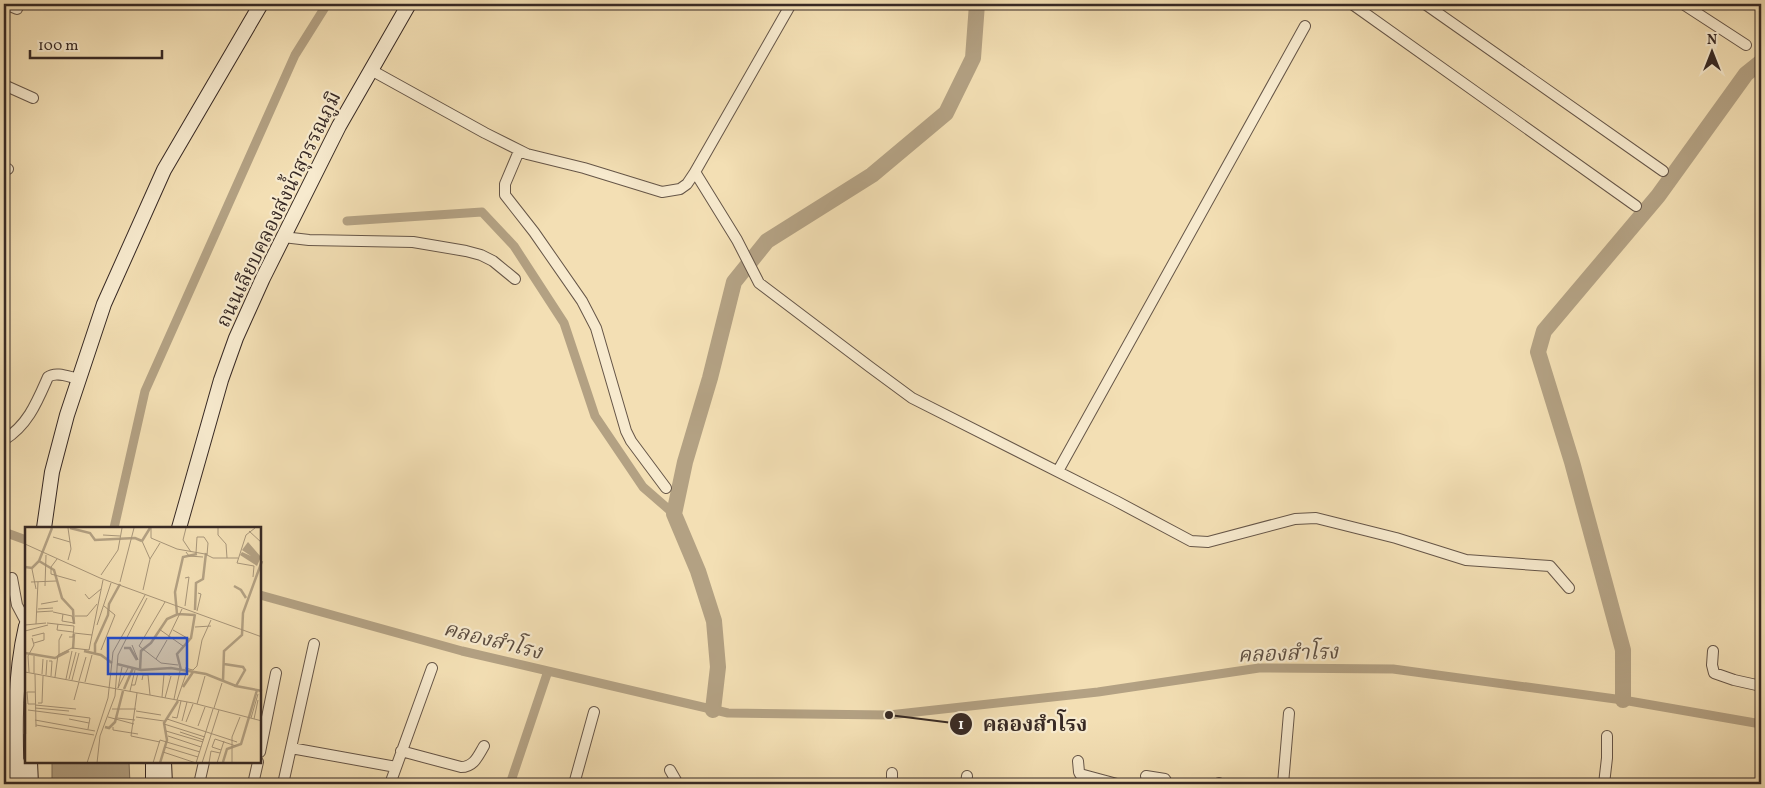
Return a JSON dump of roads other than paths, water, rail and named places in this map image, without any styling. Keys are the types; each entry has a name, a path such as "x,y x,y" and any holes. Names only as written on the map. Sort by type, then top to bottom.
{"main road":[{"path":"44,527 52,472 67,415 104,304 164,170 261,4"},
{"path":"392,36 398,4"},
{"name":"ถนนเลียบคลองส่งน้ำสุวรรณภูมิ","path":"179,527 221,380 236,338 262,278 339,126 409,4"},
{"path":"18,784 16,711 25,630"},
{"path":"30,763 32,784"},
{"path":"153,763 153,784"},
{"path":"164,763 165,784"}],"street":[{"path":"4,4 17,9"},
{"path":"371,70 519,151 584,168 662,192 680,189 687,184 791,4"},
{"path":"1352,4 1636,206"},
{"path":"1425,4 1663,171"},
{"path":"1683,4 1746,45"},
{"path":"1058,472 1305,26"},
{"path":"4,86 33,98"},
{"path":"519,151 505,184 505,195 534,232 582,301 596,328 626,430 631,440 666,488"},
{"path":"695,172 737,240 759,283 912,398 1191,541 1208,542 1295,519 1316,518 1396,538 1466,560 1550,566 1569,588"},
{"path":"283,237 309,240 413,242 466,251 481,255 492,261 515,279"},
{"path":"4,440 23,425 34,410 50,374 79,379"},
{"path":"12,578 17,605 25,622"},
{"path":"283,784 314,644"},
{"path":"1713,651 1712,665 1714,673 1761,686"},
{"path":"390,784 432,668"},
{"path":"261,747 276,673"},
{"path":"574,784 594,712"},
{"path":"1283,784 1289,713"},
{"path":"1604,784 1607,736"},
{"path":"401,751 467,767 474,763 484,746"},
{"path":"291,748 396,767"},
{"path":"1078,761 1080,774 1117,784"},
{"path":"199,784 204,763"},
{"path":"253,784 258,763"},
{"path":"670,770 678,784"},
{"path":"892,773 892,784"},
{"path":"1146,776 1165,779 1168,784"}],"waterway":[{"path":"114,527 145,391 295,55 327,4"},
{"path":"713,710 718,667 714,621 698,571 674,514 685,462 710,378 734,282 767,241 872,175 946,113 973,58 977,4"},
{"path":"1623,700 1623,650 1572,462 1538,352 1544,331 1658,196 1746,74 1761,62"},
{"path":"347,221 482,212 514,246 564,323 595,416 643,487 674,514"},
{"name":"คลองสำโรง","path":"4,532 25,540"},
{"name":"คลองสำโรง","path":"261,595 462,651 728,713 889,715 1098,692 1259,668 1393,669 1623,700 1761,724"},
{"path":"510,784 548,671"}],"place":[{"name":"คลองสำโรง","path":"889,715"}]}
